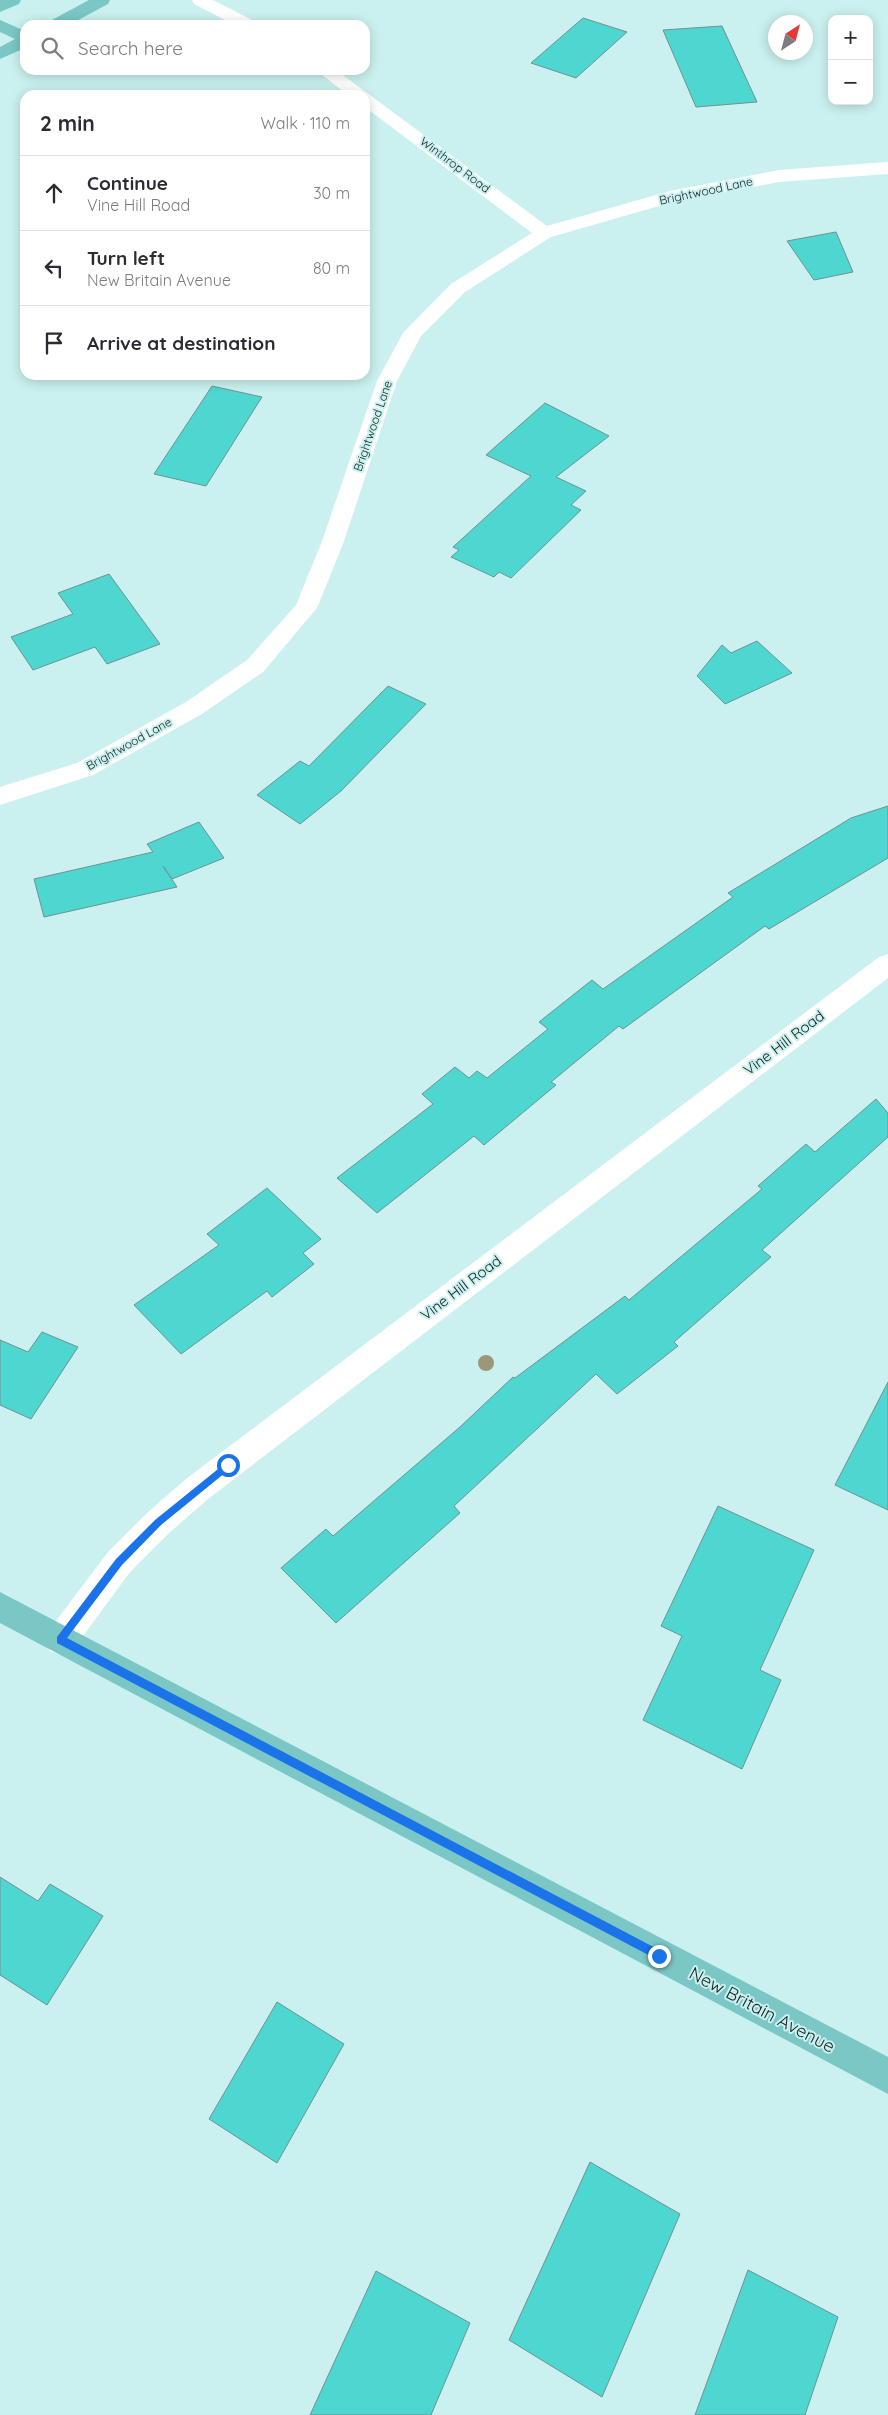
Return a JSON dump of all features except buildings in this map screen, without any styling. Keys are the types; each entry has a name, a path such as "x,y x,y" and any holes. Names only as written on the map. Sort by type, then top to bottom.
{"main road":[{"path":"0,7 13,0"},
{"path":"65,20 102,0"},
{"path":"0,25 20,37"},
{"path":"0,54 20,43"},
{"name":"New Britain Avenue","path":"0,1607 888,2076"}],"street":[{"path":"200,0 238,20"},
{"path":"332,75 353,90"},
{"name":"Winthrop Road","path":"370,103 544,233"},
{"name":"Brightwood Lane","path":"0,796 85,769 194,708 255,666 306,608 332,544 388,381 413,333 458,288 544,233 670,197 779,176 888,168"},
{"name":"Vine Hill Road","path":"60,1640 119,1562 158,1522 197,1489 888,964"}],"route":[{"path":"228,1465 158,1522 119,1562 60,1640 659,1956"}]}
